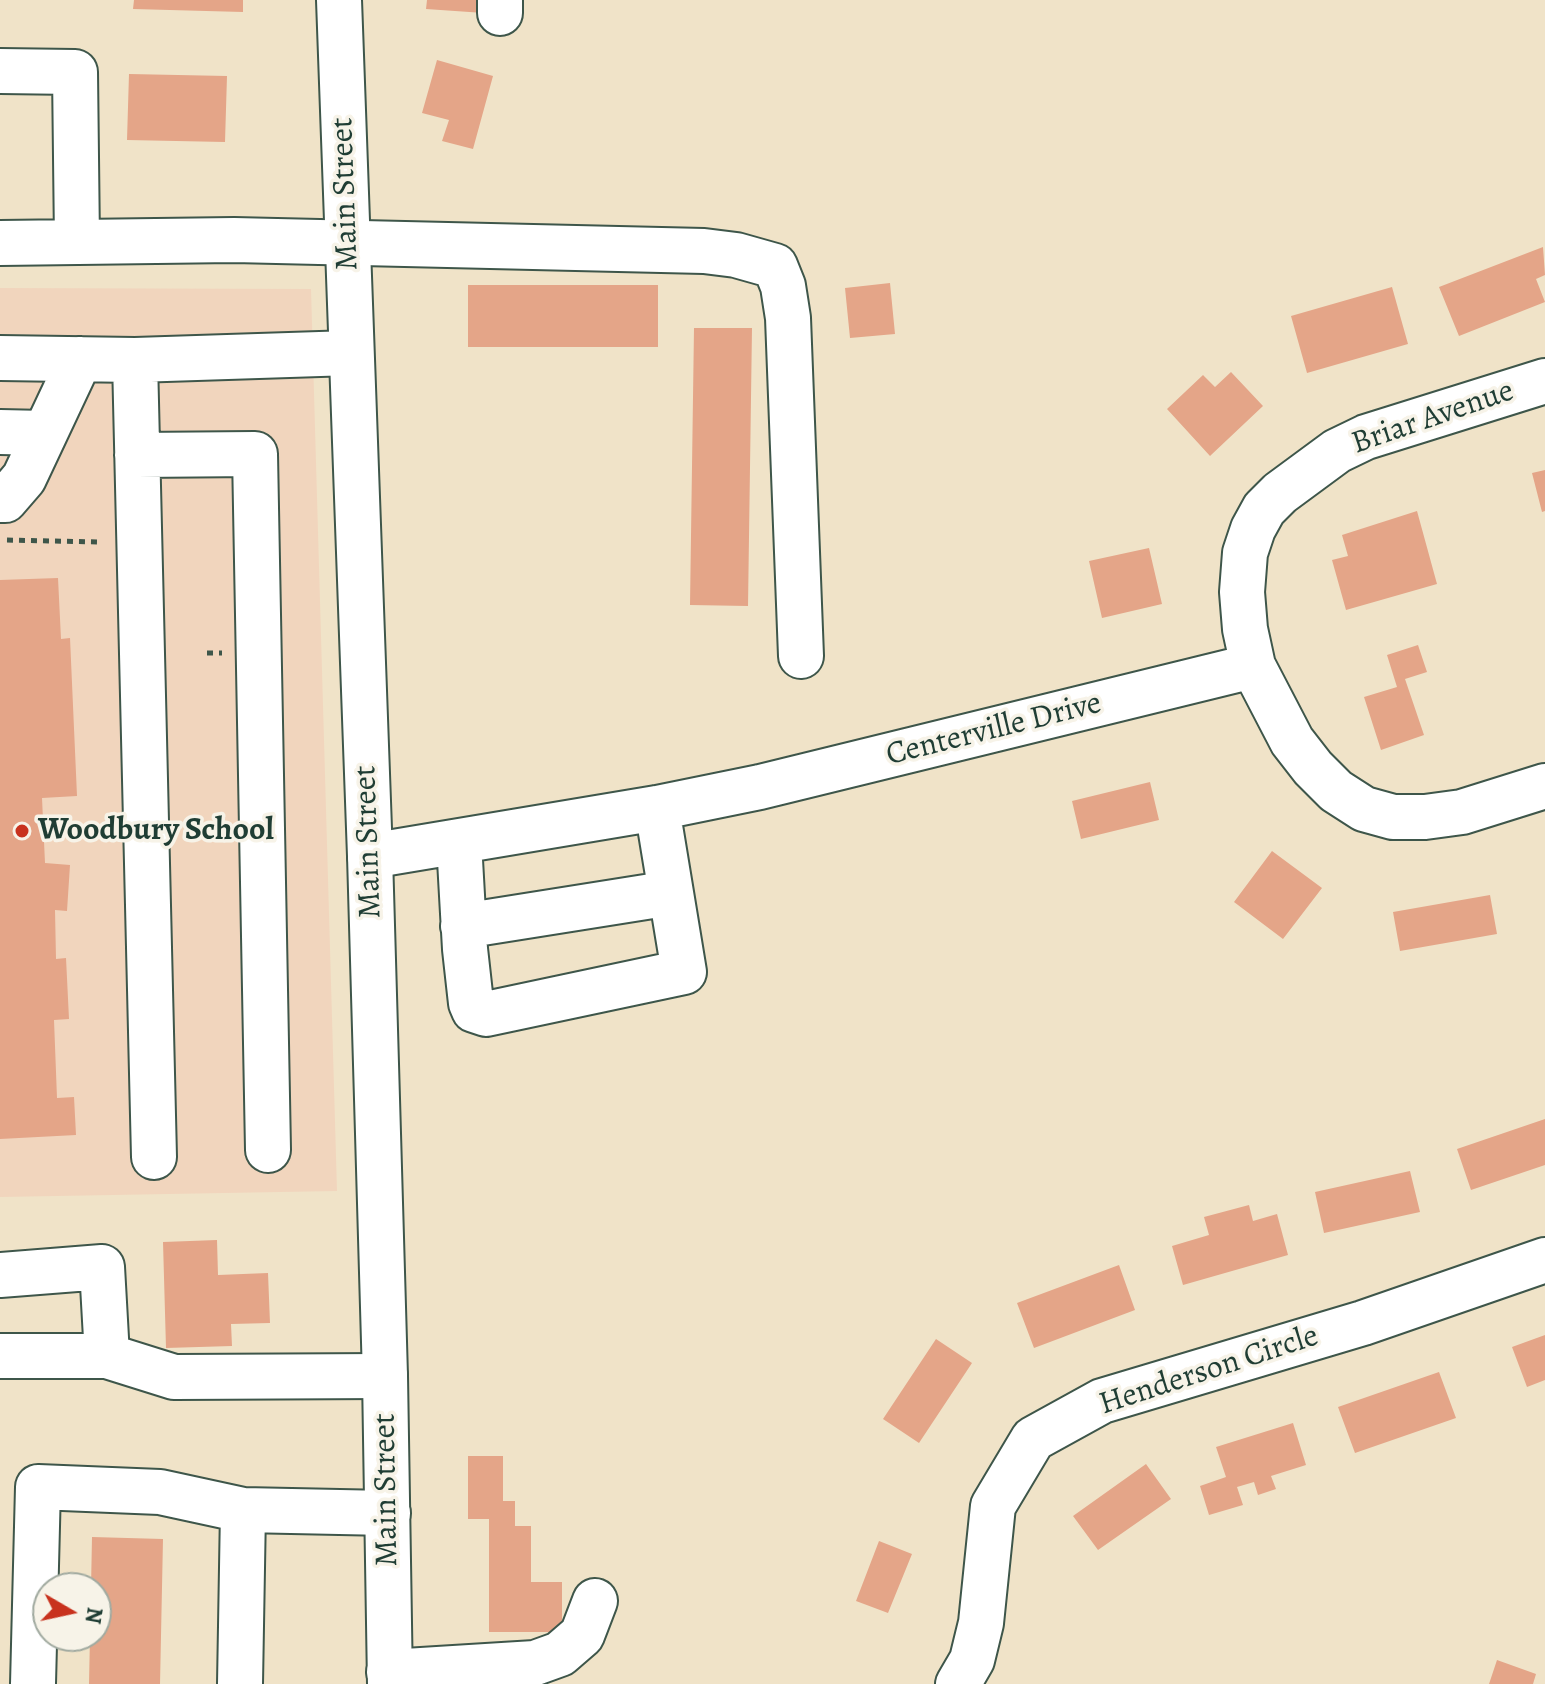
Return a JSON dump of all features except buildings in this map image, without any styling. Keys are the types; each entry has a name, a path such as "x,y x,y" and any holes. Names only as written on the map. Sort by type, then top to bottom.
{"street":[{"name":"Main Street","path":"339,0 370,856 390,1678"},
{"path":"0,71 75,72 77,242"},
{"path":"0,243 347,242 704,251 736,255 775,266 783,286 788,318 801,656"},
{"path":"0,358 135,360 351,353"},
{"path":"3,520 5,500 24,478 80,359"},
{"path":"135,360 154,1157"},
{"name":"Briar Avenue","path":"1253,666 1245,629 1242,592 1245,553 1264,509 1280,493 1337,451 1366,437 1545,381"},
{"path":"0,432 45,433"},
{"path":"137,455 255,454 268,1150"},
{"path":"1253,666 1292,741 1336,791 1364,809 1393,817 1425,817 1462,812 1545,786"},
{"name":"Centerville Drive","path":"370,856 657,808 760,787 1253,666"},
{"path":"459,842 471,1003 474,1010 486,1014 684,972 657,808"},
{"path":"463,926 671,893"},
{"name":"Henderson Circle","path":"958,1684 972,1660 981,1623 993,1506 1033,1439 1102,1401 1363,1323 1545,1260"},
{"path":"0,1275 102,1267 107,1356"},
{"path":"0,1356 107,1356 174,1377 385,1376"},
{"path":"33,1684 38,1487 160,1492 243,1510 388,1513"},
{"path":"240,1684 243,1510"},
{"path":"390,1678 535,1663 560,1654 582,1635 595,1601"}],"path":[{"path":"3,520 102,542"}],"shaded area":[{"path":"0,288 311,289 337,1191 0,1197"}],"place":[{"name":"Woodbury School","path":"22,831"}]}
